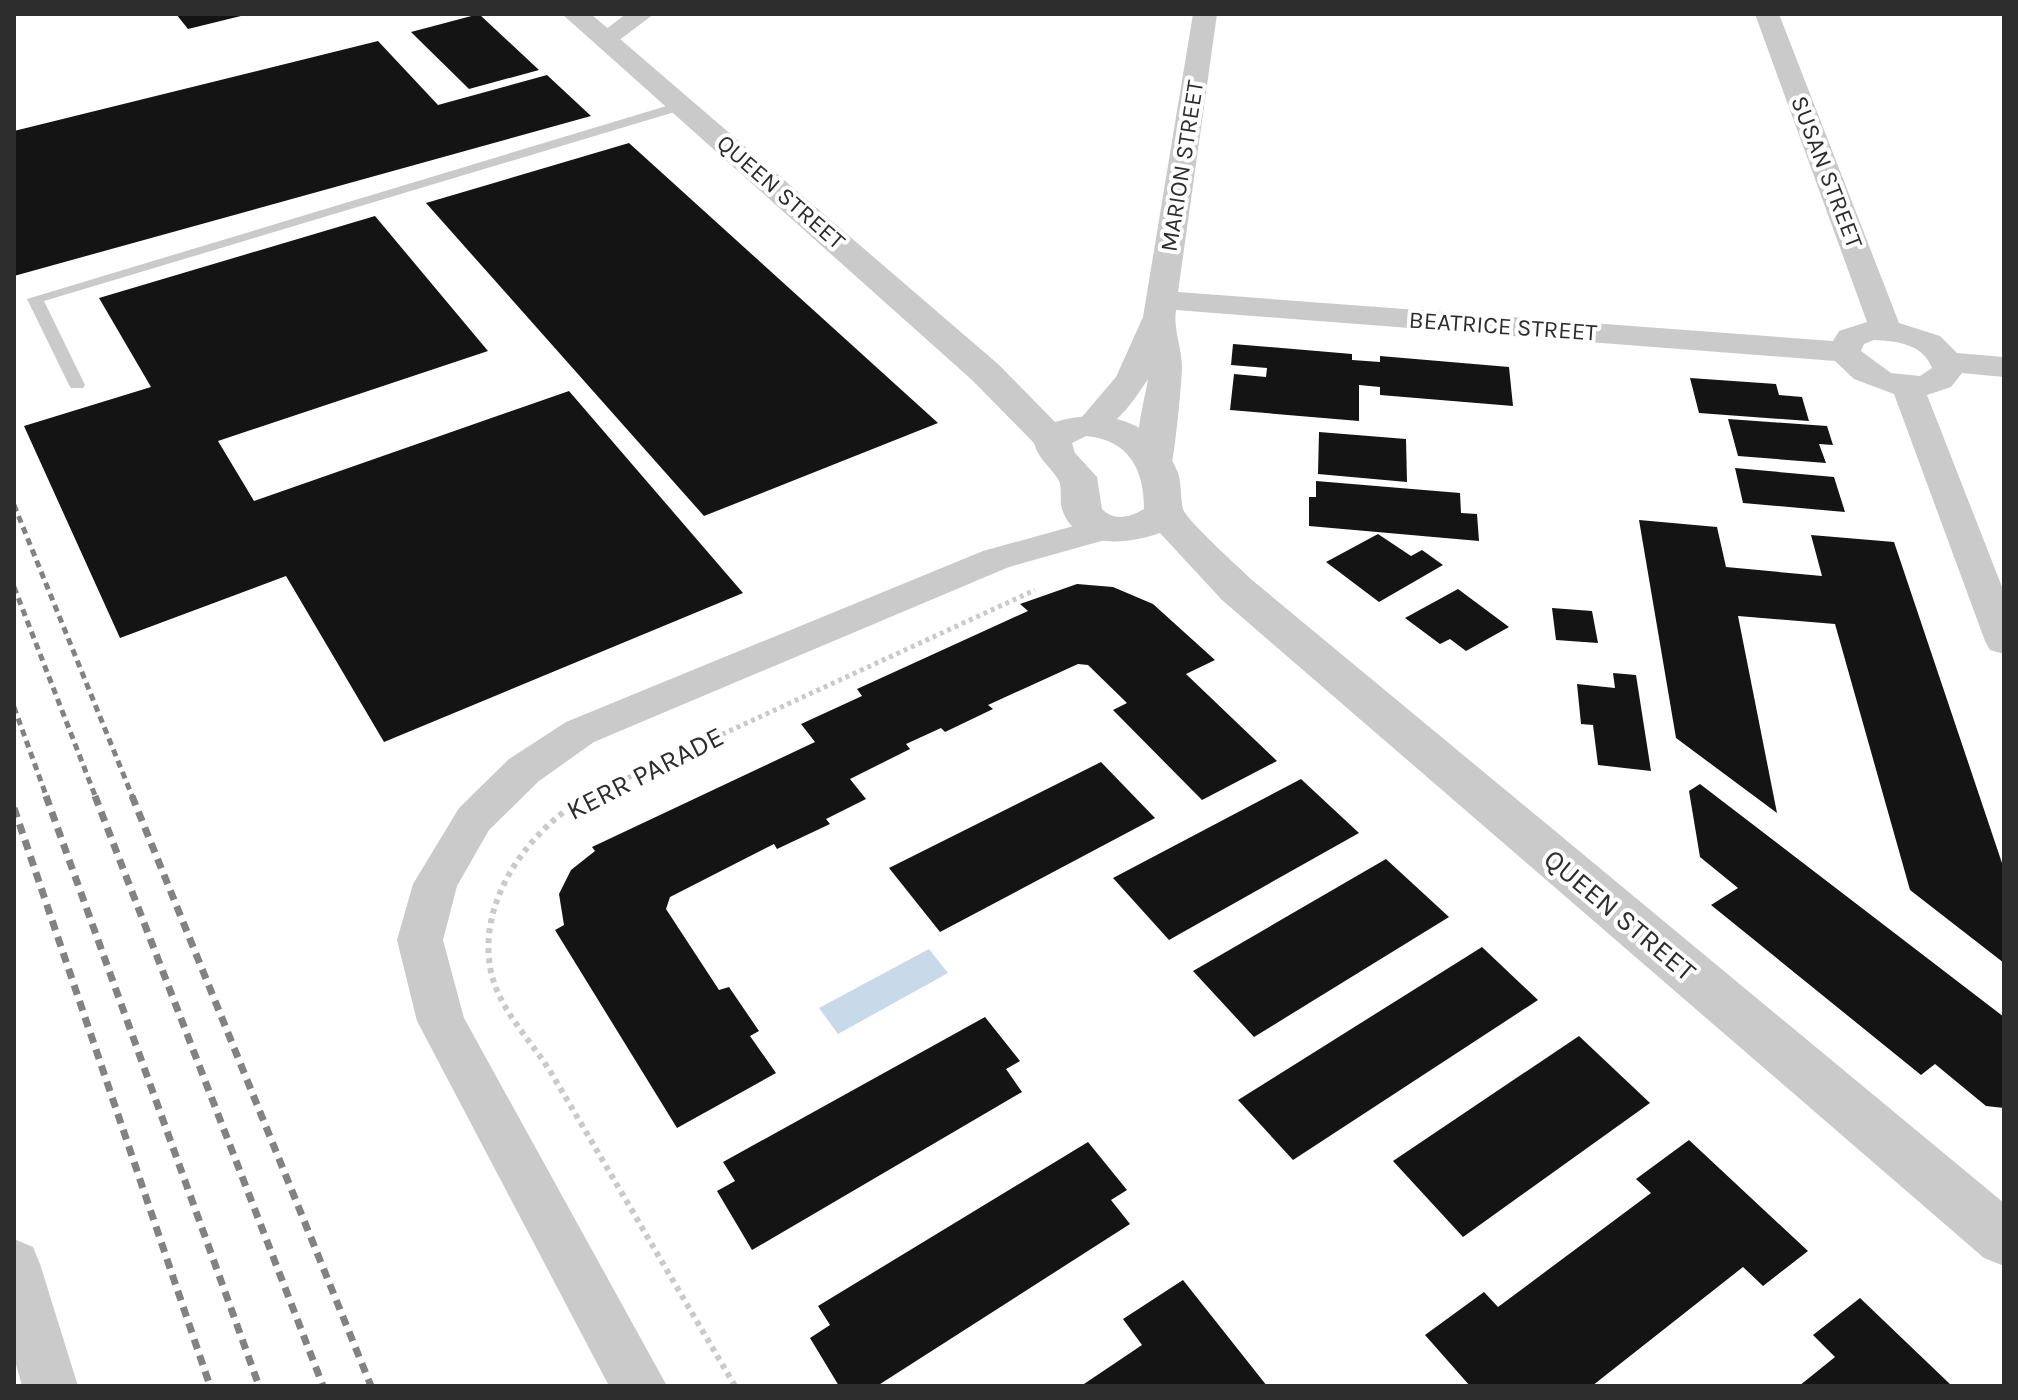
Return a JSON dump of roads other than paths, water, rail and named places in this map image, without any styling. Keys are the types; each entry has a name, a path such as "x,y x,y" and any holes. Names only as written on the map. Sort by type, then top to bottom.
{"street":[{"name":"QUEEN STREET","path":"575,14 683,105 985,372 1076,430 1057,457 1078,477 1081,511 1089,521 1137,524 1237,590 2004,1239"},
{"path":"605,39 642,14"},
{"name":"MARION STREET","path":"1076,430 1131,380 1160,309 1205,14"},
{"name":"SUSAN STREET","path":"1767,14 1886,331"},
{"name":"MARION STREET","path":"1157,466 1157,428 1166,366 1160,309"},
{"name":"BEATRICE STREET","path":"1160,309 1845,352"},
{"path":"1886,331 1917,338 1941,352 1949,369 1936,382 1907,386 1860,370 1845,352 1850,338 1859,333 1886,331"},
{"path":"1947,362 2004,367"},
{"path":"1907,386 2004,641"},
{"path":"1076,430 1110,426 1136,437 1157,466 1137,524"},
{"name":"KERR PARADE","path":"996,559 1052,524 1081,500"},
{"name":"KERR PARADE","path":"639,1386 441,1021 420,940 435,884 474,819 524,770 580,732 996,559 1137,524"},
{"path":"14,1264 50,1386"}],"lane":[{"path":"77,385 35,299 683,105"}],"water":[{"path":"929,949 948,973 838,1034 819,1008"}],"railway":[{"path":"14,505 133,798"},
{"path":"14,587 96,798"},
{"path":"14,707 47,798"},
{"path":"46,796 259,1386"},
{"path":"95,796 323,1386"},
{"path":"132,796 371,1386"},
{"path":"14,808 210,1386"}]}
